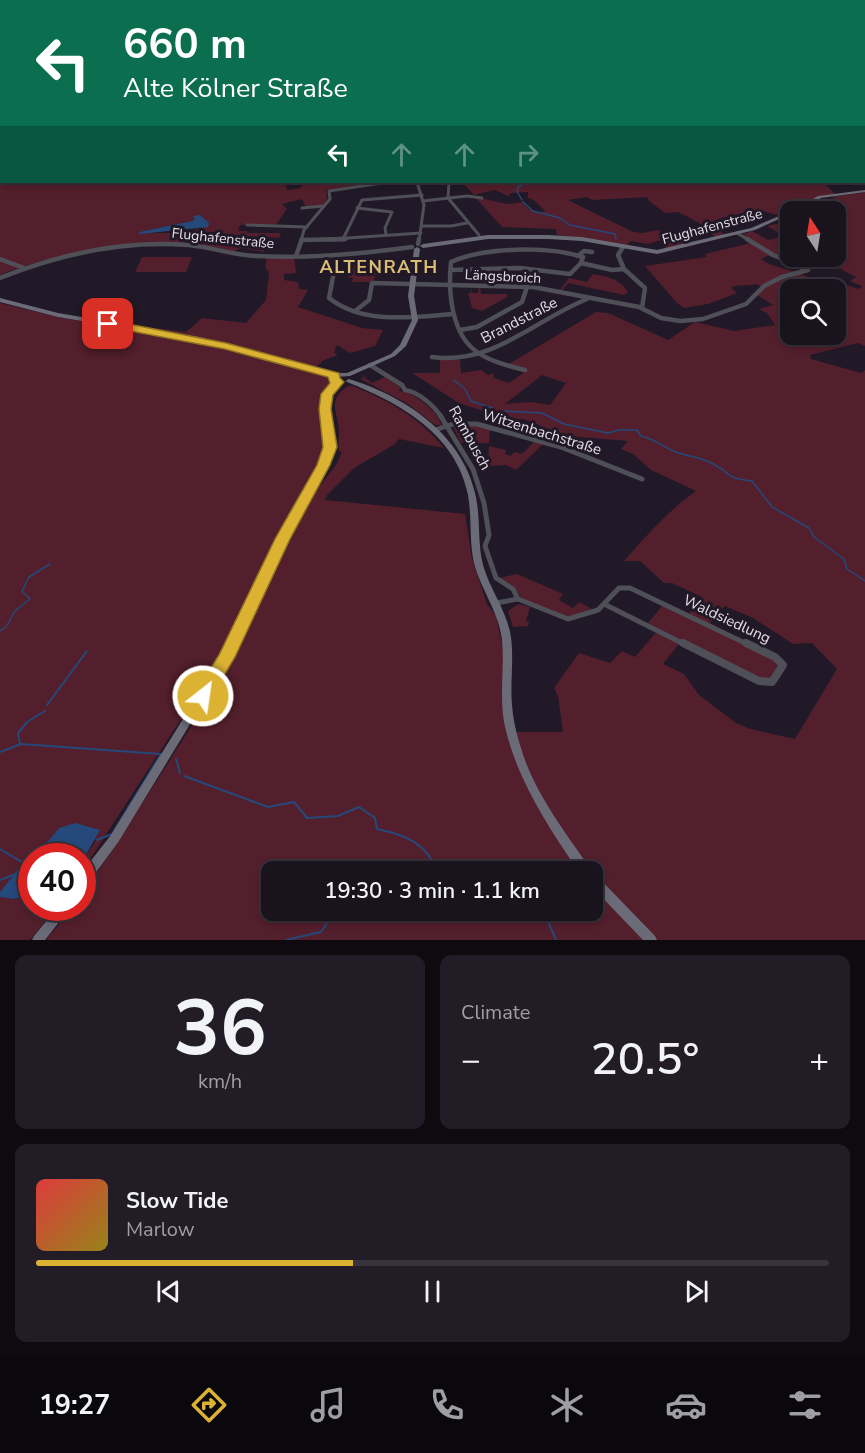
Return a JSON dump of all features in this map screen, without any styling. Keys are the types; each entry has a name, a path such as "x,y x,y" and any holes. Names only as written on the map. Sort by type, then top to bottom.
{"main road":[{"name":"Flughafenstraße","path":"814,201 865,191"},
{"name":"Flughafenstraße","path":"417,247 510,236 573,238 657,252 737,233 765,225 780,218"},
{"path":"0,300 58,315 198,339 336,379 349,378 402,348 415,321 411,296 417,247"},
{"name":"Rambusch","path":"349,378 393,399 435,430 457,458 468,480 480,565 496,603 506,639 508,718 519,758 550,820 578,861"},
{"path":"96,863 115,838 226,657 282,539 327,456 330,447 325,409 327,394 336,379"},
{"path":"603,890 651,940"},
{"path":"38,940 53,921"}],"street":[{"path":"296,256 307,227 330,198 329,191 382,183"},
{"path":"417,183 423,201 423,226 417,247"},
{"path":"449,183 448,198 479,235"},
{"path":"344,238 357,208 364,199 422,195"},
{"path":"423,201 472,196 483,198"},
{"path":"302,208 324,206"},
{"path":"357,208 392,212 385,228 386,234"},
{"path":"423,226 456,226 467,223"},
{"path":"247,225 307,227"},
{"path":"302,240 421,233"},
{"path":"592,298 641,306 668,320 700,320 746,304 752,293 785,276 808,270 772,255 737,233"},
{"name":"Flughafenstraße","path":"0,278 56,259 147,244 187,245 256,256 337,256 417,247"},
{"path":"622,247 617,258 624,269 645,288 646,295 641,306"},
{"path":"525,370 494,362 465,342 453,314 449,285 453,260 493,253 529,251 579,255 585,251 592,252"},
{"path":"451,270 517,268 570,274 581,263 583,257 579,255"},
{"path":"337,256 329,299 356,311 380,317 453,314"},
{"path":"0,259 24,268"},
{"path":"581,263 612,270 624,269"},
{"path":"356,311 369,300 372,283 413,284"},
{"name":"Längsbroich","path":"413,284 527,287 592,298"},
{"path":"460,330 477,327 522,302 527,287"},
{"name":"Brandstraße","path":"576,295 580,302"},
{"name":"Brandstraße","path":"432,357 457,359 479,353 513,339 580,302 592,298"},
{"name":"Rambusch","path":"370,365 436,409 447,425 473,469 484,503 489,535 485,546 494,573 500,582 513,589 518,599"},
{"name":"Witzenbachstraße","path":"435,430 447,425 472,423 542,442 642,478"},
{"name":"Waldsiedlung","path":"518,599 565,619 591,613 604,604 619,588 630,588 775,657 783,665 772,682 759,681 604,604"},
{"path":"496,603 518,599"}],"shaded area":[{"path":"0,183 252,183 270,185 288,183 287,190 300,188 307,183 376,183 326,190 327,198 324,205 306,207 302,199 282,204 287,209 275,226 240,225 238,231 247,231 247,233 281,233 279,238 266,237 264,252 241,248 234,251 201,245 211,238 203,237 181,243 153,243 75,254 18,268 0,275","holes":["200,215 209,224 165,233 139,232 192,221"]},
{"path":"463,183 824,183 835,194 817,197 809,201 780,201 780,216 760,210 738,222 725,217 714,221 722,226 714,227 725,235 715,237 698,222 678,212 665,213 647,197 592,200 587,197 568,200 633,232 643,233 657,230 691,243 666,249 661,240 647,244 631,241 626,246 557,235 556,229 502,227 475,197 507,204 523,202 532,211 545,211 534,200 528,198 528,192 511,193 508,196 495,190 474,195"},
{"path":"865,192 865,346 858,343 810,355 811,359 861,373 865,370 865,940 46,940 61,921 96,921 96,873 213,692 309,500 336,465 342,452 339,451 335,402 341,391 348,386 366,391 403,411 435,437 444,448 399,439 395,444 354,468 327,495 325,500 465,514 472,559 487,604 496,616 503,649 506,732 563,732 558,696 554,688 579,653 610,663 622,651 635,657 659,629 648,623 662,606 686,617 702,597 672,583 664,583 640,561 624,561 667,515 696,491 651,470 633,454 621,449 628,441 567,436 523,419 511,420 459,403 412,373 440,373 440,360 460,360 461,373 481,370 488,375 493,373 494,378 509,383 526,371 507,365 596,312 608,313 668,340 695,322 734,331 775,325 767,313 759,309 773,305 754,293 763,287 756,284 737,286 731,288 737,293 708,304 684,308 645,266 707,257 705,254 751,243 770,255 761,259 769,264 812,279 780,279 780,345 846,345 846,285 859,289 862,286 850,281 856,277 837,267 846,267 846,201 837,201 832,197","holes":["542,375 566,383 550,405 531,402 505,404","725,606 753,618 793,644 812,643 837,669 795,739 750,729 736,723 699,695 684,674 663,664 682,640 764,680 769,679 778,665 776,661 710,623"]},
{"path":"780,223 780,233 767,226"},
{"path":"752,231 768,240 780,237 780,255 776,255 742,235"},
{"path":"142,257 192,257 186,272 135,272"},
{"path":"267,257 294,257 296,273 284,274 284,280 298,282 299,289 308,290 298,307 362,328 383,330 375,346 350,353 337,345 334,353 338,355 324,360 316,367 311,367 227,343 136,326 186,332 202,318 246,323 266,300 269,273 265,267"},
{"path":"354,265 393,265 392,275 375,275 374,282 352,282 353,278 348,277 346,268 354,268"},
{"path":"593,274 617,281 628,292 624,295 568,283 562,291 560,290 569,278 587,282"},
{"path":"472,286 472,293 478,293 480,286 481,294 507,294 507,297 482,311 472,308 468,293 471,293"},
{"path":"0,303 62,318 194,340 329,377 331,382 325,393 322,409 325,444 321,463 278,533 222,656 96,850 96,843 94,843 96,840 59,828 44,843 18,843 18,869 0,892"},
{"path":"365,376 372,383 385,377 401,387 399,391 409,393 422,401 434,412 442,425 435,425 408,404 361,379"},
{"path":"468,424 490,429 489,443 461,443 453,426"},
{"path":"534,442 543,444 516,470 506,465 488,466 489,446 506,450 505,454 511,456 514,452 522,454"},
{"path":"517,574 563,594 559,600 573,608 579,602 592,609 571,616 563,616 522,599 514,587 499,578"},
{"path":"518,604 530,607 526,621 529,622 528,626 513,627 508,611"},
{"path":"0,897 18,898 18,921 45,921 30,940 0,940"}],"water":[{"path":"200,215 209,223 208,227 140,234 139,232 192,221 195,219 193,216"},
{"path":"75,823 100,830 93,843 44,843 59,828"},
{"path":"18,869 18,898 0,897 0,892"}],"waterway":[{"path":"517,192 518,187 525,183"},
{"path":"518,193 522,200"},
{"path":"523,202 533,211 560,218 570,225 615,234 616,239"},
{"path":"227,235 251,243"},
{"path":"454,380 465,389 471,401 492,408"},
{"path":"505,411 542,413 564,424 608,433 619,430 637,430 641,436 674,451 711,463 734,478 752,481 772,507 809,528 814,537 844,559 847,569 865,581"},
{"path":"0,631 6,627 15,611 30,599 22,591 29,577 50,564"},
{"path":"47,705 87,651"},
{"path":"20,744 18,733 27,722 45,711"},
{"path":"0,752 21,744 161,754 112,834 97,840"},
{"path":"176,759 180,773"},
{"path":"184,776 268,807 294,802 307,818 338,816 359,807 375,818 377,829 397,834 414,842 432,861"},
{"path":"0,849 18,860"},
{"path":"0,880 13,875"},
{"path":"286,940 321,932 328,921"},
{"path":"548,921 556,940"}],"district":[{"name":"ALTENRATH","path":"379,267"}],"route":[{"path":"108,324 226,346 335,375 333,379 338,382 327,394 325,409 330,447 324,465 282,539 226,657 203,696"}]}
